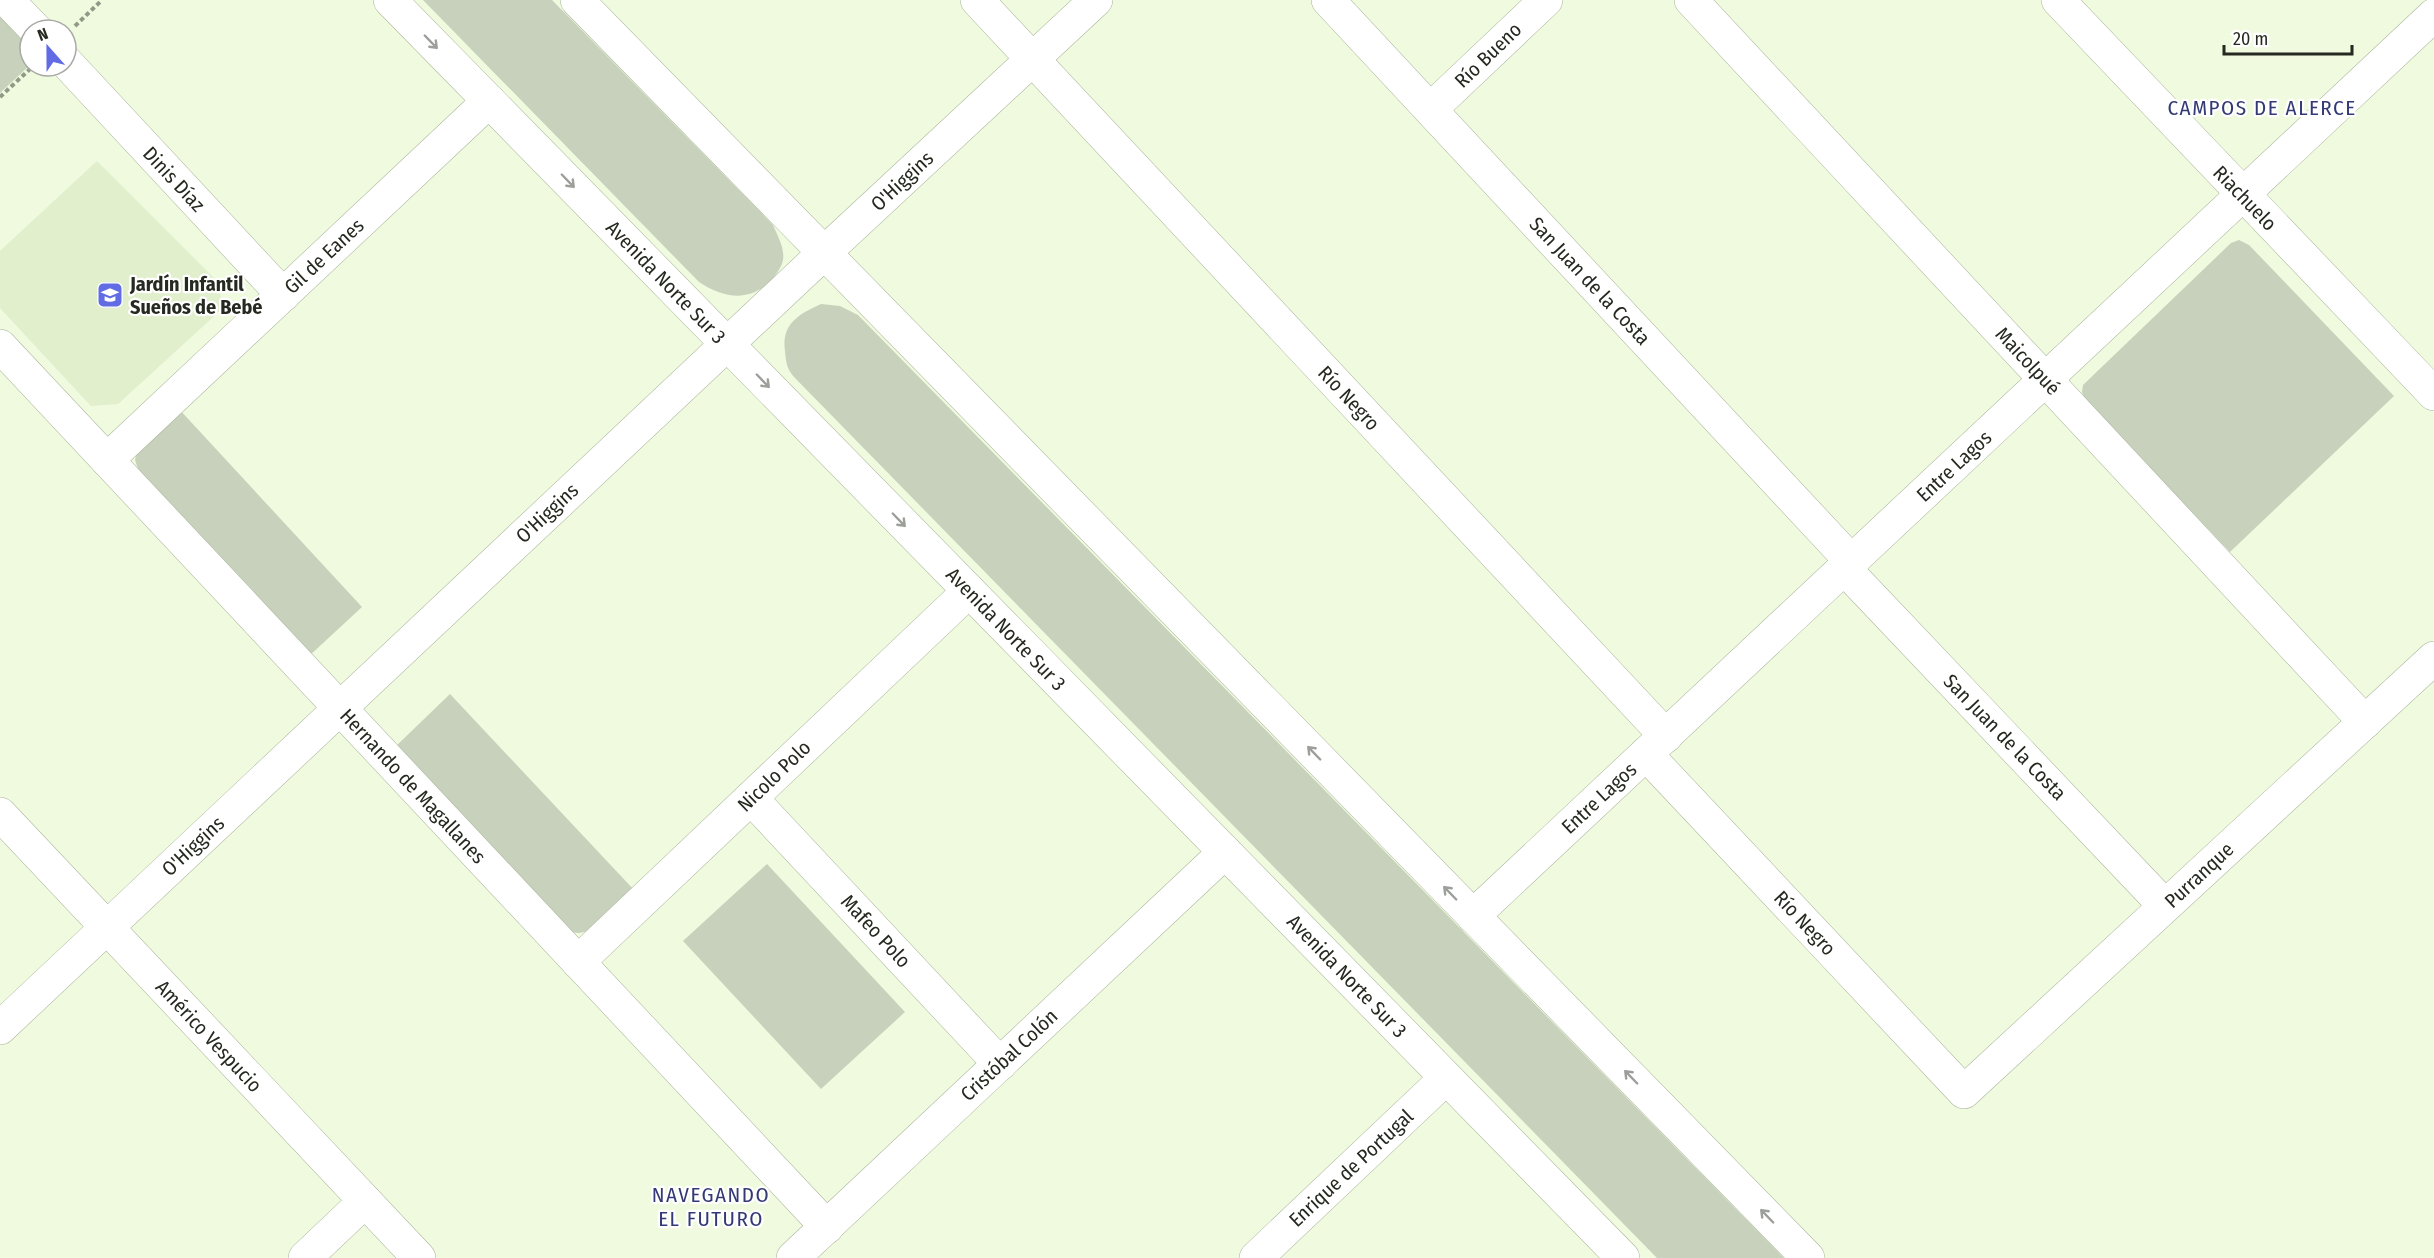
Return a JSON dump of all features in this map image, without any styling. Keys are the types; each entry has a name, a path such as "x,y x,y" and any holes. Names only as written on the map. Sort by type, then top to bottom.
{"street":[{"path":"7,0 24,18"},
{"name":"Avenida Norte Sur 3","path":"390,0 1623,1258"},
{"path":"577,0 1808,1258"},
{"name":"Río Negro","path":"977,0 1656,745 1964,1092"},
{"name":"O'Higgins","path":"0,1028 1096,0"},
{"name":"San Juan de la Costa","path":"1328,0 2165,906"},
{"name":"Río Bueno","path":"1431,110 1546,0"},
{"name":"Maicolpué","path":"1691,0 2365,722"},
{"name":"Riachuelo","path":"2058,0 2434,394"},
{"name":"Entre Lagos","path":"1473,916 2434,15"},
{"name":"Dinis Díaz","path":"78,75 283,295"},
{"name":"Gil de Eanes","path":"107,460 489,101"},
{"name":"Hernando de Magallanes","path":"0,346 827,1227"},
{"name":"Nicolo Polo","path":"578,962 969,591"},
{"name":"Purranque","path":"1964,1092 2434,658"},
{"name":"Mafeo Polo","path":"751,798 1000,1064"},
{"name":"Américo Vespucio","path":"0,814 419,1258"},
{"name":"Cristóbal Colón","path":"793,1258 1225,852"},
{"name":"Enrique de Portugal","path":"1256,1258 1446,1078"},
{"path":"305,1258 365,1201"}],"path":[{"path":"78,23 102,0"},
{"path":"0,97 20,78"}],"shaded area":[{"path":"423,0 552,0 773,225 783,251 782,265 774,277 757,291 738,296 719,292 699,282"},
{"path":"0,17 11,20 18,27 18,76 0,93"},
{"name":"Jardín Infantil Sueños de Bebé","path":"97,161 218,282 223,308 118,404 91,406 0,308 0,251"},
{"path":"2239,240 2249,245 2394,396 2230,552 2085,400 2082,392 2083,385 2231,243"},
{"path":"821,304 840,306 858,315 1784,1258 1657,1258 794,377 786,362 784,342 786,334 793,321"},
{"path":"178,408 362,607 308,657 141,478 135,460 140,444"},
{"path":"450,694 635,891 589,931 567,932 394,748"},
{"path":"767,864 905,1012 821,1089 683,941"}],"place":[{"name":"Jardín Infantil Sueños de Bebé","path":"110,295"}],"district":[{"name":"CAMPOS DE ALERCE","path":"2262,108"},
{"name":"NAVEGANDO EL FUTURO","path":"711,1207"}]}
